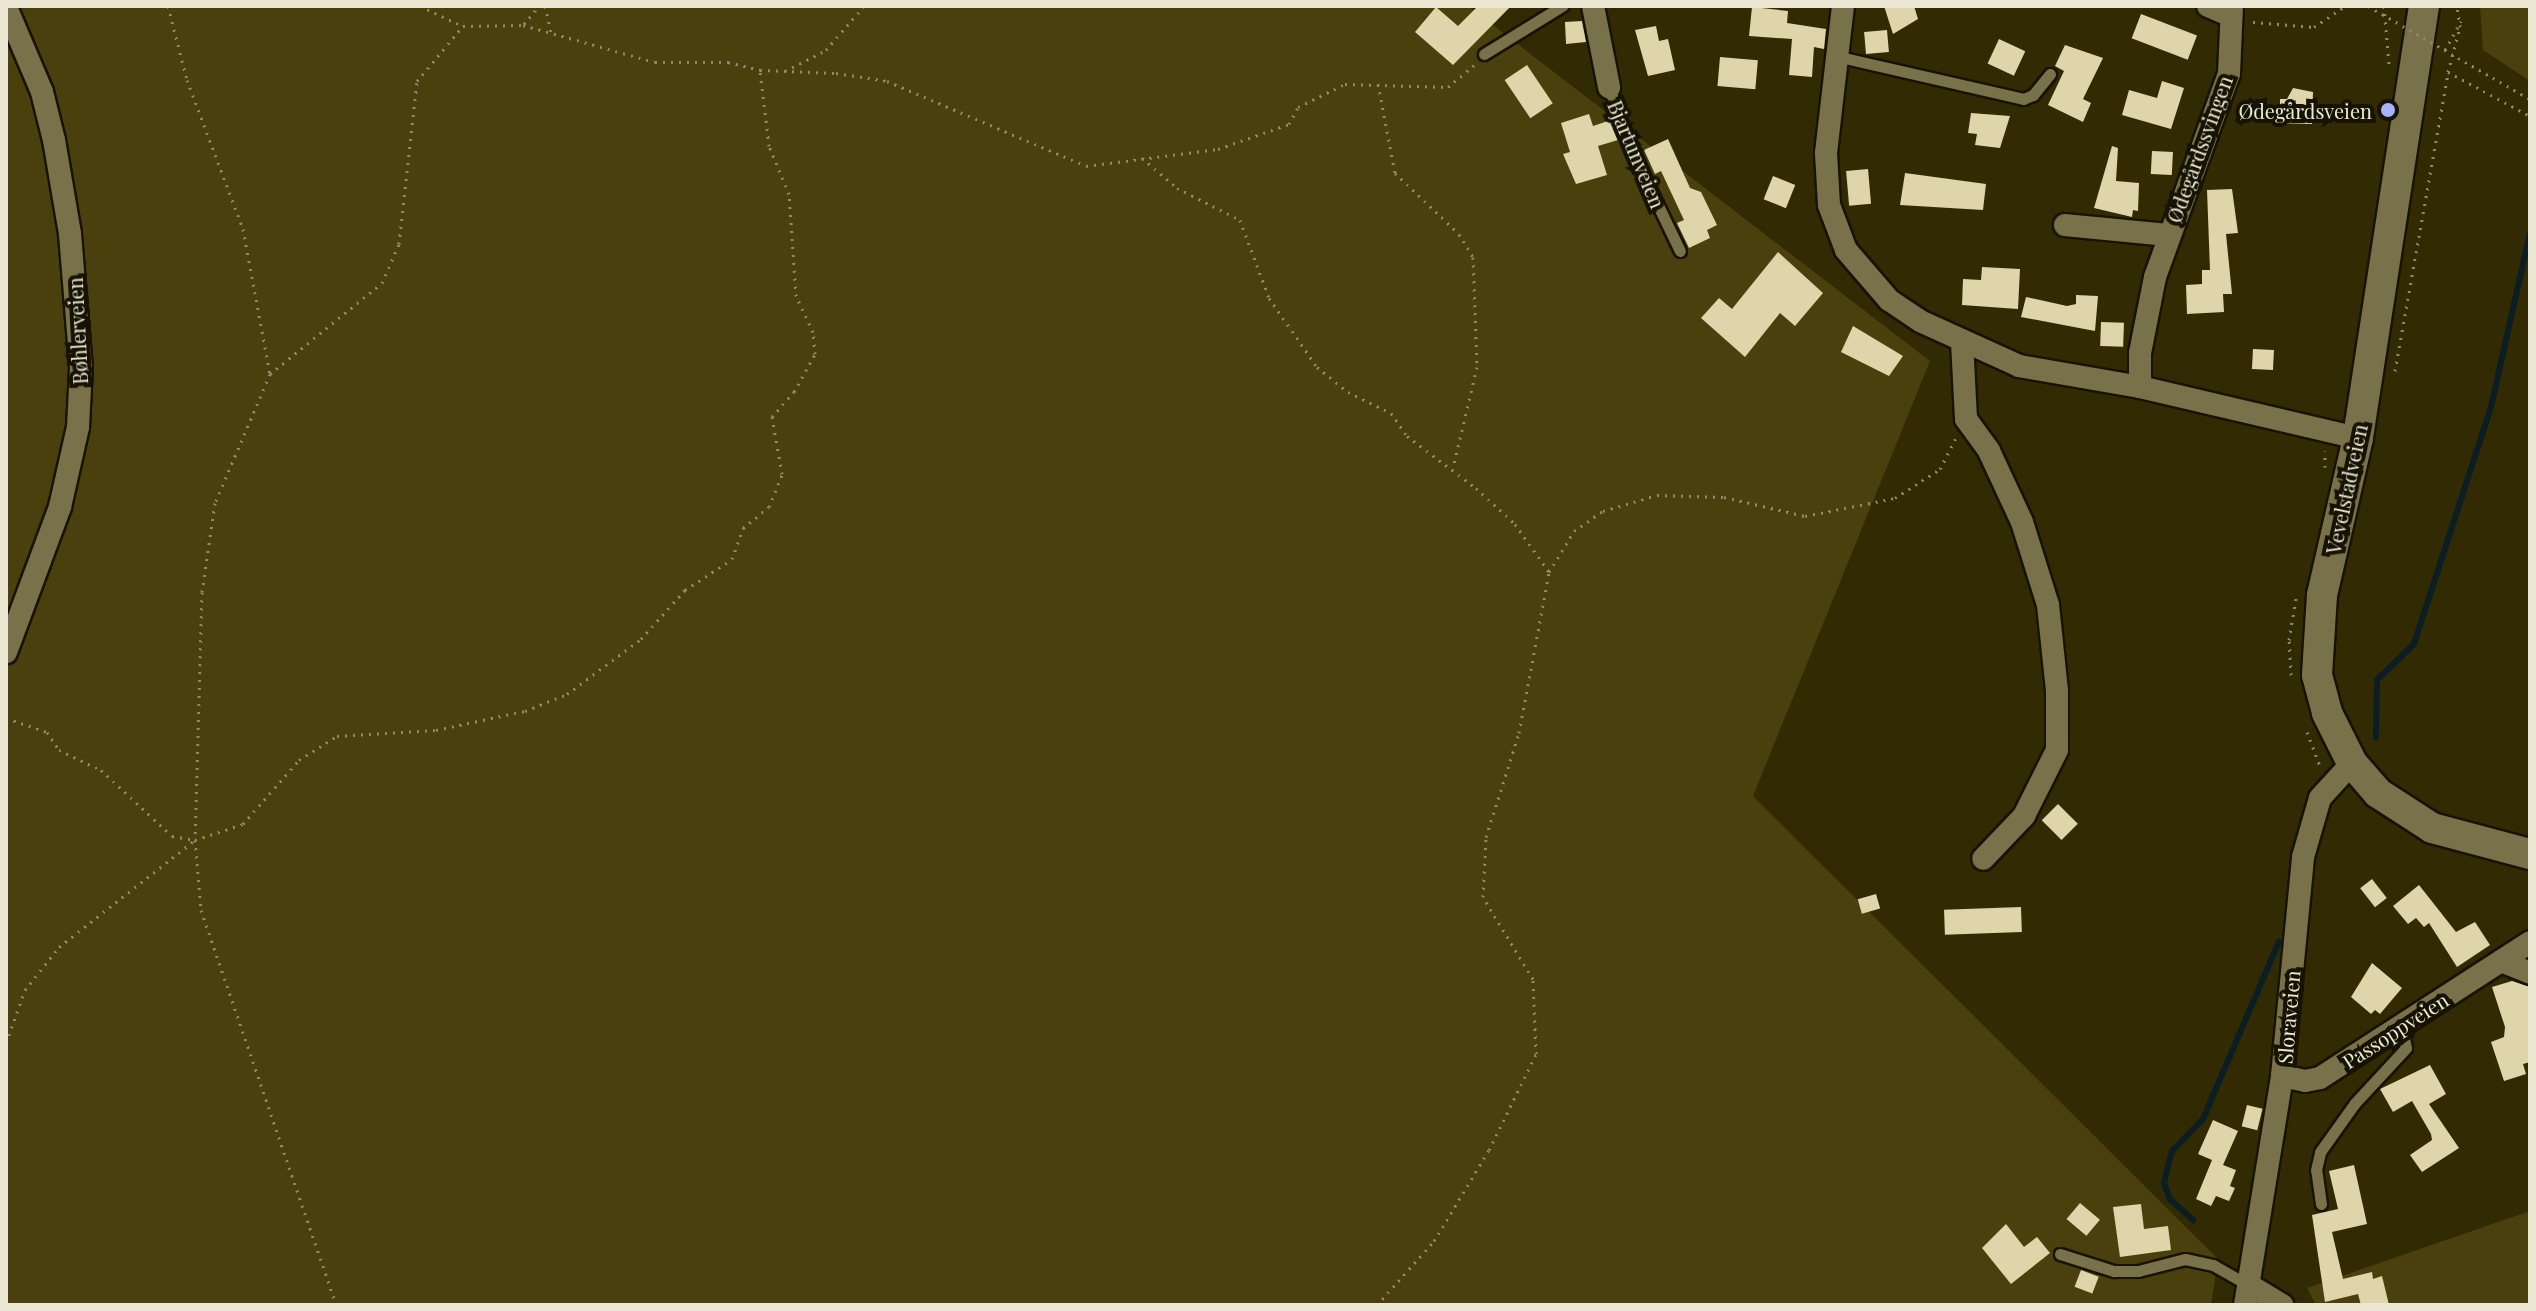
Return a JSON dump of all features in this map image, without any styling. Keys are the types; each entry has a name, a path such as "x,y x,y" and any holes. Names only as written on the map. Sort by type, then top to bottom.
{"main road":[{"name":"Vevelstadveien","path":"2424,6 2358,438 2316,629 2317,675 2327,713 2352,763 2378,793 2432,828 2530,854"}],"street":[{"name":"Bjartunveien","path":"1593,6 1609,87"},
{"path":"1843,6 1840,57 1826,153 1829,205 1836,229 1856,265 1889,300 1962,342 2019,366 2140,387 2358,438"},
{"path":"2208,6 2232,11"},
{"name":"Bøhlerveien","path":"6,7 38,80 54,140 70,234 81,368 76,440 60,507 6,652"},
{"name":"Ødegårdssvingen","path":"2140,387 2146,315 2168,235 2223,95 2231,53 2232,11"},
{"name":"Ødegårdssvingen","path":"2065,225 2168,235"},
{"path":"1962,342 1966,419 1989,451 2022,522 2048,605 2057,691 2057,750 2024,816 1983,859"},
{"name":"Sloraveien","path":"2247,1295 2282,1076 2310,820 2320,798 2352,763"},
{"name":"Passoppveien","path":"2282,1076 2305,1081 2320,1078 2530,942"},
{"path":"2501,961 2530,973"},
{"path":"2247,1295 2282,1305"}],"lane":[{"path":"1484,54 1562,6"},
{"path":"1840,57 2023,99 2033,95 2050,74"},
{"name":"Bjartunveien","path":"1609,87 1627,141 1680,251"},
{"path":"2321,1204 2316,1170 2320,1152 2347,1112 2406,1048 2402,1027"},
{"path":"2060,1254 2114,1271 2138,1271 2185,1259 2213,1265 2247,1295"}],"path":[{"path":"168,6 187,80 243,229 270,374"},
{"path":"420,6 463,26 523,25 655,62 728,62 760,70 887,81 1086,166 1218,149 1289,124 1298,107 1345,84 1448,87 1484,54"},
{"path":"523,25 542,6 551,31"},
{"path":"785,71 826,50 864,6"},
{"path":"2232,11 2304,28 2330,20 2345,6"},
{"path":"2368,6 2530,99"},
{"path":"2392,381 2448,72 2461,21 2457,6"},
{"path":"2445,50 2461,21"},
{"path":"336,1305 201,910 195,840 202,592 215,503 270,374 382,283 399,244 417,81 463,26"},
{"path":"6,1043 25,990 59,947 195,840 243,824 299,760 337,736 436,730 525,711 567,694 613,663 685,590 732,559 743,528 769,507 781,486 772,417 794,392 816,345 796,296 789,194 769,146 760,70"},
{"path":"2448,72 2530,116"},
{"path":"1378,84 1395,173 1459,234 1473,257 1477,367 1453,468"},
{"path":"1142,158 1177,188 1240,220 1269,298 1317,367 1348,392 1391,413 1407,436 1453,468 1515,524 1549,572"},
{"path":"1377,1305 1434,1241 1489,1150 1536,1054 1533,979 1483,897 1486,837 1519,733 1549,572 1574,531 1603,511 1657,495 1724,497 1805,516 1895,498 1940,469 1966,419"},
{"path":"6,718 47,732 59,750 101,770 172,836 195,840"}],"shaded area":[{"path":"6,6 1468,6 1930,361 1753,796 2218,1259 2211,1305 6,1305"},
{"path":"2480,6 2530,6 2530,81 2483,50"},
{"path":"2530,1211 2530,1305 2316,1305 2307,1288"}],"building":[{"path":"1478,6 1511,6 1453,65 1415,32 1436,7 1458,26"},
{"path":"1884,6 1914,6 1918,19 1893,34"},
{"path":"1752,7 1788,11 1787,23 1826,29 1824,49 1814,47 1812,77 1789,75 1792,39 1749,36"},
{"path":"2141,14 2197,36 2188,60 2132,38"},
{"path":"1582,21 1586,42 1566,44 1565,22"},
{"path":"1656,26 1659,41 1668,39 1675,70 1648,76 1635,30"},
{"path":"1887,30 1889,52 1866,54 1864,32"},
{"path":"1999,39 2025,51 2014,76 1988,63"},
{"path":"2065,45 2103,58 2083,99 2091,103 2083,122 2048,105 2064,71 2055,66"},
{"path":"1720,57 1758,60 1755,89 1717,86"},
{"path":"1527,65 1553,103 1530,118 1505,80"},
{"path":"2162,81 2184,88 2171,129 2122,115 2129,90 2157,98"},
{"path":"2293,88 2313,92 2312,124 2280,123 2280,99 2287,99"},
{"path":"1971,113 2010,116 2000,148 1975,145 1977,134 1968,133"},
{"path":"1589,114 1593,126 1611,120 1618,140 1598,146 1607,175 1576,184 1563,154 1570,152 1561,123"},
{"path":"1668,139 1690,188 1701,192 1717,225 1707,230 1710,238 1689,248 1677,223 1684,220 1661,171 1655,174 1644,150"},
{"path":"2112,146 2118,148 2116,181 2139,183 2138,211 2133,210 2132,217 2094,208"},
{"path":"2152,151 2173,152 2172,175 2151,174"},
{"path":"1868,169 1871,204 1849,206 1846,171"},
{"path":"1905,173 1986,184 1983,210 1900,205"},
{"path":"1773,176 1795,185 1786,208 1764,199"},
{"path":"2232,189 2238,233 2226,234 2232,294 2223,294 2224,312 2187,314 2186,285 2202,284 2202,270 2210,270 2207,190"},
{"path":"1778,252 1823,293 1795,326 1780,313 1745,357 1701,318 1719,298 1732,309"},
{"path":"1982,267 2020,269 2018,309 1962,305 1963,279 1981,280"},
{"path":"2076,295 2098,296 2095,331 2021,317 2026,297 2067,306 2076,304"},
{"path":"2101,322 2124,323 2123,347 2100,346"},
{"path":"1853,326 1903,356 1889,376 1841,352"},
{"path":"2253,349 2274,350 2273,370 2252,369"},
{"path":"2058,804 2078,824 2062,840 2042,820"},
{"path":"2372,879 2387,898 2375,907 2360,888"},
{"path":"2419,885 2456,932 2475,922 2490,945 2457,967 2429,923 2424,927 2416,918 2408,924 2393,906"},
{"path":"1876,894 1880,908 1862,914 1858,899"},
{"path":"2021,907 2022,932 1945,935 1944,910"},
{"path":"2372,963 2402,988 2380,1014 2375,1010 2371,1014 2351,997"},
{"path":"2512,981 2530,987 2530,1062 2523,1064 2526,1074 2504,1081 2491,1042 2504,1037 2505,1027 2492,987"},
{"path":"2430,1065 2446,1094 2429,1104 2459,1148 2422,1172 2410,1155 2432,1140 2431,1134 2412,1101 2393,1112 2380,1089"},
{"path":"2247,1105 2263,1109 2257,1130 2242,1126"},
{"path":"2213,1120 2238,1131 2223,1165 2236,1170 2230,1186 2235,1188 2229,1201 2216,1196 2211,1206 2196,1199 2212,1160 2198,1154"},
{"path":"2354,1165 2367,1224 2332,1232 2343,1279 2372,1272 2373,1279 2382,1276 2389,1305 2361,1305 2358,1294 2325,1302 2312,1215 2338,1209 2329,1171"},
{"path":"2080,1203 2100,1220 2086,1236 2067,1219"},
{"path":"2141,1204 2144,1229 2168,1226 2171,1250 2120,1257 2113,1207"},
{"path":"2006,1224 2024,1247 2037,1237 2050,1253 2011,1284 1982,1248"},
{"path":"2081,1270 2099,1277 2092,1294 2075,1287"}],"waterway":[{"path":"2376,737 2377,680 2414,644 2491,407 2530,232"},
{"path":"2193,1220 2170,1199 2164,1183 2168,1165 2173,1150 2203,1119 2279,942"}],"place":[{"name":"Ødegårdsveien","path":"2388,110"}]}
